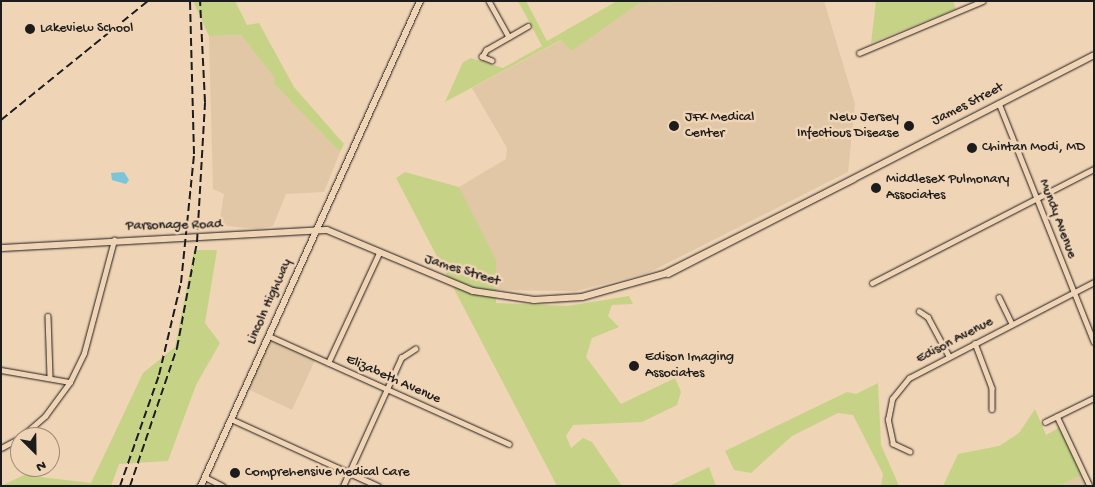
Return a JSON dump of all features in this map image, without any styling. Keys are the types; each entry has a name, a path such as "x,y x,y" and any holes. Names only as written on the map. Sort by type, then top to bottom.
{"street":[{"name":"Lincoln Highway","path":"201,486 420,1"},
{"path":"490,1 509,37"},
{"path":"859,53 983,1"},
{"path":"492,61 482,57 486,50 528,26"},
{"name":"James Street","path":"316,230 327,230 473,291 534,300 582,297 680,271 1094,55"},
{"name":"Mundy Avenue","path":"999,103 1094,342"},
{"path":"872,283 1094,169"},
{"name":"Parsonage Road","path":"1,248 114,239 214,239 316,230"},
{"path":"32,427 45,416 70,382 84,353 114,239"},
{"path":"328,364 379,253"},
{"name":"Edison Avenue","path":"910,452 898,448 890,437 892,399 909,378 1094,282"},
{"path":"999,297 1012,324"},
{"path":"919,310 928,317 949,356"},
{"path":"48,316 50,376"},
{"name":"Elizabeth Avenue","path":"269,336 509,444"},
{"path":"975,343 992,388 992,409"},
{"path":"343,486 401,358 415,349"},
{"path":"1,370 50,376 70,382"},
{"path":"1045,422 1094,398"},
{"path":"1056,416 1090,486"},
{"path":"231,419 378,486"},
{"path":"205,477 223,486"}],"shaded area":[{"name":"JFK Medical Center","path":"824,1 855,104 848,172 648,273 576,291 493,290 459,187 506,159 507,148 472,88 562,40 571,50 640,3"},
{"path":"241,35 276,78 273,83 340,152 324,192 286,194 273,226 257,229 219,225 224,194 213,189 209,36"},
{"path":"269,336 316,358 292,410 245,388"},
{"path":"1084,474 1091,486 1060,486"}],"green space":[{"path":"193,1 235,1 247,25 259,23 294,87 344,144 340,152 273,83 275,78 241,35 209,36"},
{"path":"518,1 526,1 547,41 617,1 692,2 640,3 571,51 561,40 445,102 463,62 471,58 503,68 542,46"},
{"path":"876,1 953,1 956,9 871,43"},
{"path":"405,172 459,187 496,260 496,303 567,306 629,296 633,304 612,305 608,316 619,327 592,338 586,357 621,404 675,378 681,392 677,405 642,422 573,425 566,436 571,448 583,438 592,442 622,486 557,486 396,178"},
{"path":"194,250 217,250 205,323 220,343 196,385 168,461 119,464 111,486 1,486 20,477 41,477 91,483 143,373 175,347"},
{"path":"878,383 881,445 899,486 881,486 883,474 853,415 838,413 792,436 751,473 734,470 725,451 847,392 856,394"},
{"path":"1035,409 1046,435 1060,427 1084,474 1060,486 943,486 958,454 999,446 1019,433"},
{"path":"709,467 716,486 669,486"}],"water":[{"path":"124,172 129,180 126,184 112,180 111,173"}],"railway":[{"path":"1,120 148,1"},
{"path":"120,486 159,375 181,283 194,154 190,1"},
{"path":"130,486 177,348 197,242 205,102 200,1"}],"place":[{"name":"Lakeview School","path":"30,29"},
{"name":"JFK Medical Center","path":"674,126"},
{"name":"New Jersey Infectious Disease","path":"909,126"},
{"name":"Chintan Modi, MD","path":"972,148"},
{"name":"Middlesex Pulmonary Associates","path":"876,188"},
{"name":"Edison Imaging Associates","path":"634,366"},
{"name":"Comprehensive Medical Care","path":"235,473"}]}
